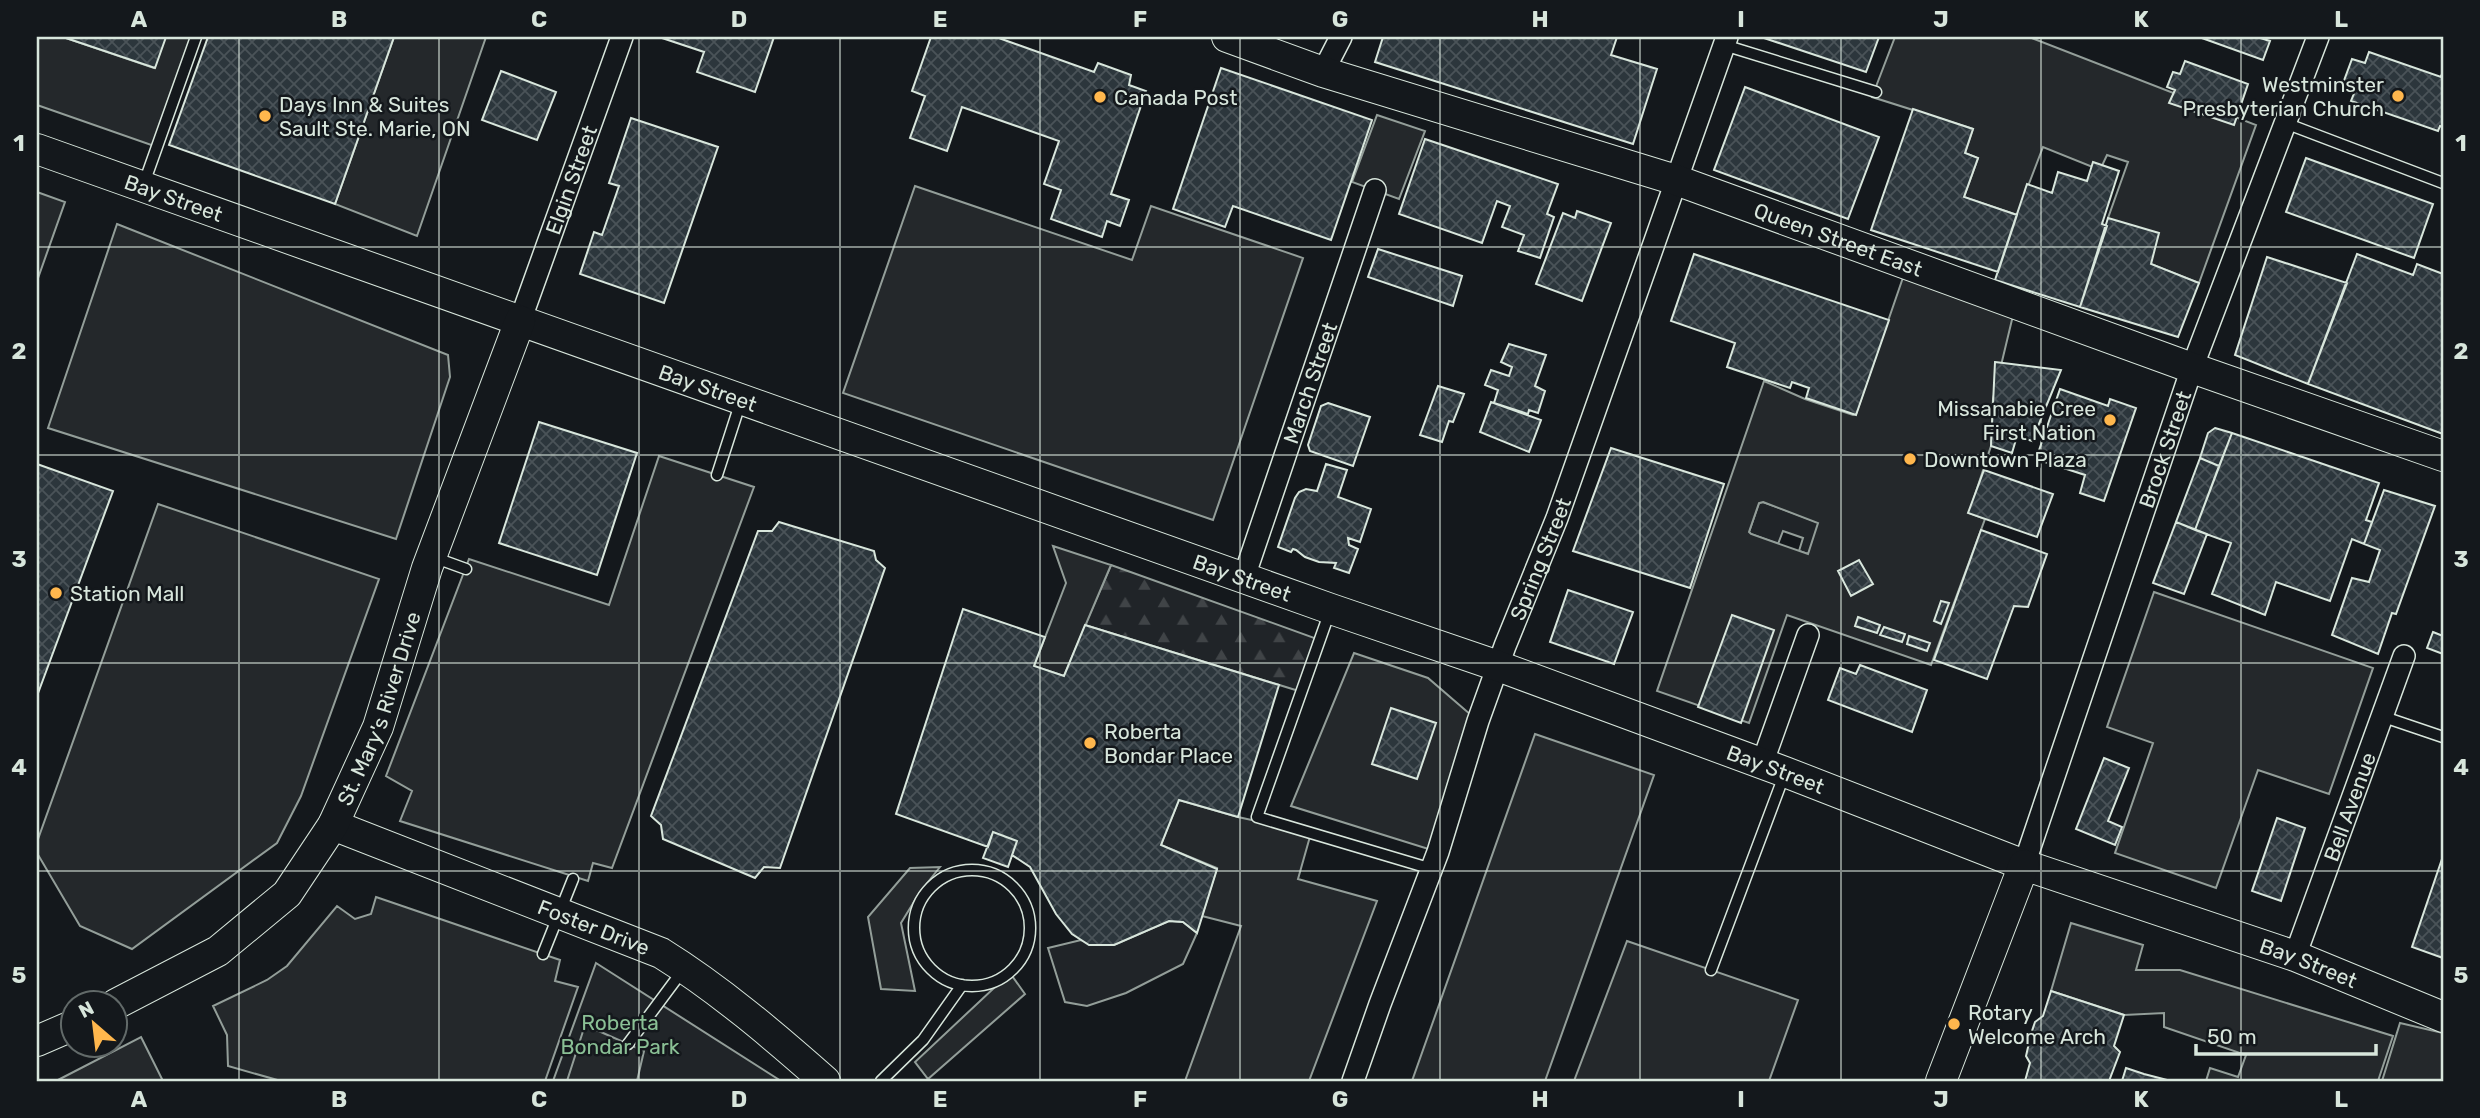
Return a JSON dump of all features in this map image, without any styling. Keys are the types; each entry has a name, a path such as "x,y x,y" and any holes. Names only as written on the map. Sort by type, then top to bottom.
{"main road":[{"name":"Queen Street East","path":"1227,37 1323,72 1676,180 2192,368 2443,456"},
{"name":"Bay Street","path":"37,149 1498,666 2024,865 2295,956 2443,1017"},
{"name":"St. Mary's River Drive","path":"130,997 218,951 287,894 333,825 378,727 432,556 520,321"},
{"name":"Foster Drive","path":"333,825 661,953 793,1053 825,1081"},
{"path":"1941,1081 2024,865"},
{"path":"37,1041 60,1031"}],"street":[{"name":"Elgin Street","path":"520,321 622,37"},
{"path":"1323,72 1341,37"},
{"name":"Brock Street","path":"2024,865 2192,368 2318,37"},
{"name":"Spring Street","path":"1353,1081 1432,869 1498,666 1557,518 1725,41"},
{"name":"March Street","path":"1244,577 1375,190"},
{"path":"1773,768 1808,635"},
{"name":"Bell Avenue","path":"2295,956 2404,656"}],"lane":[{"path":"143,187 196,37"},
{"path":"1725,41 1876,92"},
{"path":"2286,123 2443,183"},
{"path":"717,475 741,400"},
{"path":"432,556 466,569"},
{"path":"1331,609 1257,817 1432,869"},
{"path":"2381,716 2443,737"},
{"path":"1711,970 1773,768"},
{"path":"977,870 996,875 1013,886 1024,901 1030,920 1030,940 1023,958 1010,973 995,982 979,986 962,985 943,979 928,967 918,950 914,931 917,911 926,894 940,880 958,872 977,870"},
{"path":"543,954 573,878"},
{"path":"628,1045 684,968"},
{"path":"880,1081 923,1040 962,985"}],"green space":[{"path":"1763,502 1817,522 1828,530 1808,554 1799,551 1803,538 1783,531 1778,544 1751,534 1749,532 1759,503"},
{"path":"1111,565 1320,640 1302,692 1085,625"},
{"path":"1169,921 1183,922 1197,933 1183,964 1126,993 1087,1006 1065,1002 1048,948 1081,940 1114,945"},
{"name":"Roberta Bondar Park","path":"596,963 781,1081 553,1081"}],"shaded area":[{"path":"37,37 63,37 154,68 165,37 196,37 157,147 37,105"},
{"path":"394,37 486,37 417,236 335,204"},
{"path":"1895,37 2029,37 2256,125 2199,283 2151,264 2108,218 2128,162 2107,155 2100,170 2043,147 2017,215 1964,197 1978,158 1965,153 1973,129 1872,97"},
{"path":"1377,115 1425,131 1399,199 1352,182"},
{"path":"915,186 1132,260 1151,206 1303,258 1213,520 843,393"},
{"path":"37,192 65,202 37,281"},
{"path":"117,224 448,355 450,377 396,539 48,428"},
{"name":"Downtown Plaza","path":"1908,263 2016,303 1993,399 1991,446 1969,513 1985,519 1931,665 1787,615 1749,723 1657,691 1764,381 1805,399 1856,414","holes":["1763,502 1818,523 1808,554 1749,532 1759,503"]},
{"path":"659,456 754,487 612,868 593,863 588,881 400,821 412,791 386,776 469,559 609,605"},
{"path":"158,504 379,579 301,796 277,843 132,949 80,926 37,853 37,842"},
{"path":"1053,546 1111,565 1064,676 1034,666 1066,583"},
{"path":"2154,592 2373,668 2329,794 2258,770 2216,888 2115,853 2153,743 2107,727"},
{"path":"1354,653 1428,678 1478,721 1438,852 1291,806"},
{"path":"1535,734 1654,775 1545,1081 1412,1081"},
{"path":"1179,800 1238,817 1311,833 1298,879 1377,901 1309,1081 1185,1081 1241,926 1202,916 1217,868 1161,845"},
{"path":"940,867 920,892 901,923 915,991 881,989 868,917 910,868"},
{"path":"376,897 560,960 555,981 578,987 545,1081 281,1081 228,1066 227,1035 213,1006 267,980 287,966 337,906 355,919 371,914"},
{"path":"2071,923 2143,945 2136,970 2180,970 2393,1036 2378,1081 2206,1081 2210,1068 2238,1077 2246,1055 2164,1027 2164,1013 2124,1015 2051,991"},
{"path":"1627,941 1798,1000 1769,1081 1574,1081"},
{"path":"1010,973 1025,994 928,1079 915,1062"},
{"path":"2400,1023 2443,1033 2443,1081 2382,1081"},
{"path":"585,1025 644,1051 637,1081 567,1081"},
{"path":"141,1037 163,1081 56,1081 100,1058 130,1058 130,1043"}],"building":[{"path":"63,37 166,37 155,68"},
{"path":"208,37 394,37 335,204 169,145"},
{"path":"659,37 774,37 755,92 697,72 704,52"},
{"path":"931,37 996,37 1094,72 1098,63 1131,75 1129,85 1146,91 1111,194 1129,200 1120,226 1107,221 1102,237 1051,219 1061,190 1044,184 1059,141 962,107 947,151 910,138 925,96 912,91"},
{"path":"1383,37 1617,37 1611,55 1657,69 1633,144 1375,62"},
{"path":"1761,37 1879,37 1866,72"},
{"path":"2199,37 2257,37 2270,41 2263,60"},
{"name":"Westminster Presbyterian Church","path":"2369,52 2441,77 2443,70 2443,127 2440,126 2438,131 2351,101 2355,91 2342,86 2352,59 2365,63"},
{"path":"2185,61 2248,84 2234,125 2169,103 2175,90 2167,87 2173,72 2180,74"},
{"path":"1221,68 1372,120 1331,240 1233,206 1225,227 1173,209"},
{"path":"501,71 556,92 537,140 482,120"},
{"path":"1745,87 1879,137 1848,219 1714,170"},
{"path":"1913,109 1973,129 1965,153 1978,158 1964,197 2017,215 1998,272 1871,230"},
{"path":"631,118 718,147 664,303 580,274 594,232 602,235 619,186 609,183"},
{"path":"1425,139 1558,184 1547,214 1554,217 1540,258 1518,251 1524,235 1502,227 1510,206 1497,201 1482,243 1399,214"},
{"path":"2306,158 2433,204 2414,258 2286,212"},
{"path":"2093,162 2119,171 2102,224 2107,226 2080,307 1995,280 2027,184 2052,193 2058,172 2087,181"},
{"path":"1577,211 1611,223 1582,301 1536,284 1563,213 1575,218"},
{"path":"2108,218 2159,233 2151,264 2199,283 2178,337 2080,307"},
{"path":"1378,249 1462,276 1453,306 1368,277"},
{"path":"1694,254 1889,320 1856,415 1806,398 1809,388 1792,382 1790,388 1727,367 1735,343 1671,321"},
{"path":"2357,254 2413,275 2417,264 2443,274 2443,434 2308,384"},
{"path":"2267,257 2347,283 2308,384 2235,355"},
{"path":"1509,344 1546,355 1535,386 1545,391 1538,413 1529,410 1528,414 1494,403 1498,390 1485,385 1491,370 1509,376 1512,367 1501,362"},
{"path":"1995,362 2061,370 2032,441 2017,436 2012,453 1991,446"},
{"path":"1438,386 1464,394 1453,422 1449,421 1442,442 1420,435"},
{"path":"2060,389 2108,406 2110,399 2136,408 2104,501 2080,493 2085,475 2036,459"},
{"path":"1491,402 1541,420 1529,452 1480,432"},
{"path":"1328,403 1370,417 1353,466 1310,451 1308,445 1321,406"},
{"path":"539,422 637,453 597,575 499,543"},
{"path":"2215,428 2232,433 2219,466 2200,458 2208,433"},
{"path":"2232,433 2379,483 2366,520 2372,522 2364,544 2352,539 2330,601 2276,582 2265,615 2212,594 2231,543 2195,530"},
{"path":"1611,448 1724,484 1690,588 1573,551"},
{"path":"2200,458 2219,466 2195,530 2176,522"},
{"name":"Station Mall","path":"37,464 113,491 37,696"},
{"path":"1326,464 1347,470 1338,497 1371,509 1360,542 1348,538 1349,545 1358,549 1349,573 1334,568 1336,563 1319,562 1296,550 1291,552 1278,547 1295,498 1299,492 1306,489 1317,491"},
{"path":"1984,470 2053,494 2037,537 1968,513"},
{"path":"2384,490 2435,506 2396,614 2392,613 2378,654 2332,635 2352,578 2369,582 2380,550 2364,544"},
{"path":"779,522 874,551 876,560 885,568 780,868 764,867 755,878 663,839 661,825 651,816 758,531 772,531"},
{"path":"2176,522 2207,534 2184,594 2153,583"},
{"path":"1981,530 2047,554 2028,607 2014,606 1987,679 1934,660"},
{"path":"1859,560 1873,584 1851,596 1838,571"},
{"path":"1568,590 1633,612 1614,664 1550,642"},
{"path":"1941,601 1949,603 1941,624 1934,621"},
{"name":"Roberta Bondar Place","path":"963,609 1045,637 1034,666 1064,676 1085,625 1279,685 1238,817 1179,800 1161,845 1217,869 1197,933 1183,922 1169,921 1114,945 1089,945 1072,934 1056,914 1030,867 1012,855 1017,841 993,832 988,847 896,814"},
{"path":"1732,615 1774,630 1741,723 1698,707"},
{"path":"1858,617 1880,625 1877,633 1855,626"},
{"path":"1884,627 1905,634 1902,642 1880,635"},
{"path":"2433,632 2443,636 2443,654 2427,648"},
{"path":"1909,636 1930,643 1927,651 1907,644"},
{"path":"1860,665 1927,690 1912,732 1828,700 1840,668 1856,674"},
{"path":"1391,708 1436,723 1417,779 1372,764"},
{"path":"2104,758 2129,768 2108,821 2122,827 2115,845 2076,829"},
{"path":"2277,818 2305,828 2281,901 2252,891"},
{"path":"993,832 1017,841 1008,867 983,858"},
{"path":"2443,856 2443,958 2412,947"},
{"path":"2051,991 2124,1015 2114,1046 2120,1052 2109,1081 2025,1081 2030,1063 2026,1056 2031,1034 2035,1022 2043,1016"},
{"path":"2126,1068 2144,1074 2171,1081 2122,1081"}],"place":[{"name":"Westminster Presbyterian Church","path":"2398,96"},
{"name":"Canada Post","path":"1100,97"},
{"name":"Days Inn & Suites Sault Ste. Marie, ON","path":"265,116"},
{"name":"Missanabie Cree First Nation","path":"2110,420"},
{"name":"Downtown Plaza","path":"1910,459"},
{"name":"Station Mall","path":"56,593"},
{"name":"Roberta Bondar Place","path":"1090,743"},
{"name":"Rotary Welcome Arch","path":"1954,1024"}]}
